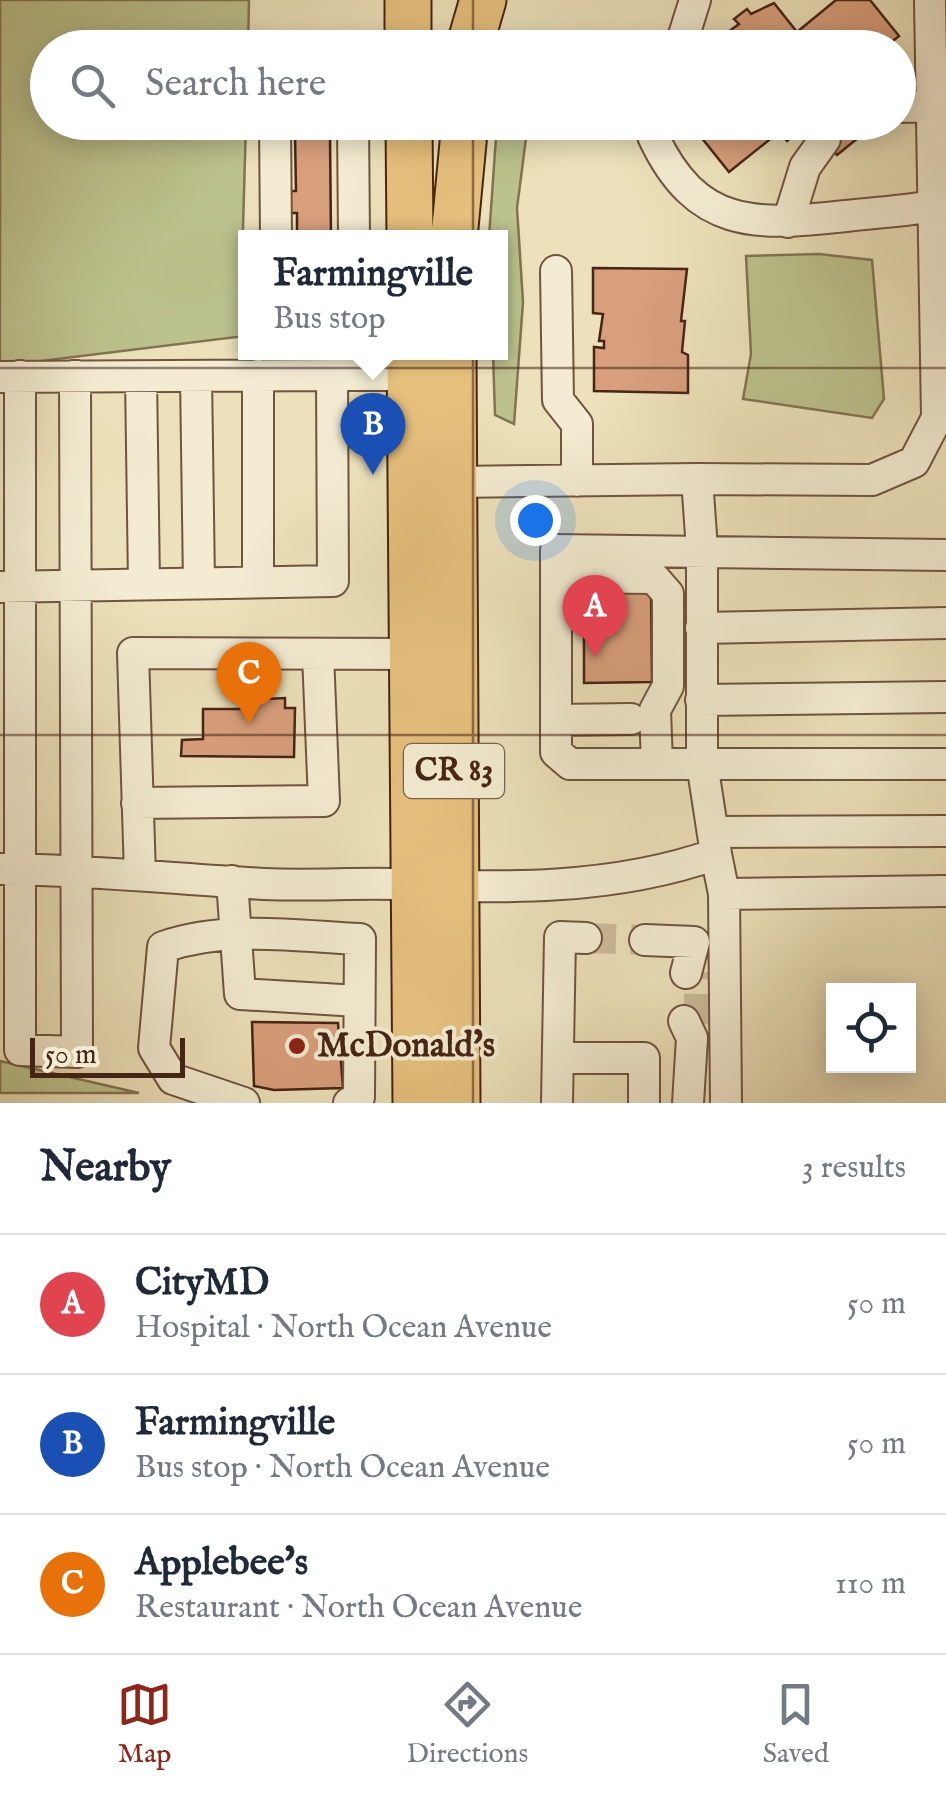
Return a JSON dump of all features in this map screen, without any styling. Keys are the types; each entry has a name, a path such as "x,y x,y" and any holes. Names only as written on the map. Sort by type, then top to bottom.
{"highway":[{"path":"408,0 408,30"},
{"path":"452,30 453,0"},
{"path":"474,30 483,0"},
{"path":"408,140 410,230"},
{"path":"452,140 453,230"},
{"path":"454,230 464,140"},
{"name":"CR 83","path":"433,654 453,482 453,360"},
{"name":"CR 83","path":"410,364 433,654 435,886 457,1103"},
{"name":"CR 83","path":"416,1103 435,886"}],"lane":[{"path":"686,30 695,0"},
{"path":"453,482 872,480 914,462 938,418 940,205 932,106 930,0"},
{"path":"916,106 932,106"},
{"path":"275,140 276,230"},
{"path":"353,140 354,230"},
{"path":"655,140 671,175 727,215 771,224 940,205"},
{"path":"788,222 805,166 828,140"},
{"path":"556,271 558,400 577,424 577,481"},
{"path":"75,376 77,1052 10,1047 10,376 332,375 410,364"},
{"path":"258,375 258,582"},
{"path":"9,586 333,581 332,375"},
{"path":"196,376 199,583"},
{"path":"141,377 144,583"},
{"path":"697,479 702,549 702,764 724,894 726,1103"},
{"path":"946,554 556,550 556,752 570,764 946,764"},
{"path":"556,577 654,578 668,594 668,686 656,710 657,764"},
{"path":"701,628 946,623"},
{"path":"140,875 133,653 433,654"},
{"path":"137,803 324,802 318,654"},
{"path":"701,700 946,697"},
{"path":"556,720 631,719"},
{"path":"10,869 232,881 435,886 575,884 664,872 715,843 946,831"},
{"path":"232,881 240,994 358,1001"},
{"path":"724,894 946,891"},
{"path":"244,1103 173,1079 154,1048 163,946 190,937 234,933 360,939 358,1001 364,1101"},
{"path":"557,1103 558,1058 573,938"},
{"path":"645,940 694,942 694,967"},
{"path":"688,1103 692,1028"},
{"path":"558,1058 644,1058 644,1103"}],"green space":[{"path":"0,0 249,0 248,30 30,30 30,140 246,140 243,230 238,230 238,337 0,366"},
{"path":"496,140 526,140 517,208 523,302 514,424 495,415 493,360 508,360 508,230 489,230"},
{"path":"819,254 872,260 884,399 872,418 743,399 751,354 746,256"},
{"path":"0,1061 139,1093 0,1093"}],"building":[{"path":"836,0 870,0 894,30 799,30"},
{"path":"774,3 795,30 731,30 739,24 734,19 747,9 751,14"},
{"path":"295,140 330,140 331,230 297,230 297,213 290,213 290,191 296,191"},
{"path":"703,140 769,140 729,172"},
{"path":"825,140 856,140 837,155"},
{"path":"593,268 687,269 681,321 685,321 682,352 688,355 688,393 594,391 594,347 604,348 604,341 599,341 603,314 593,313"},
{"path":"584,589 651,589 652,682 584,683"},
{"path":"285,698 285,708 295,708 294,757 181,756 182,740 203,739 203,709 243,709 243,700"},
{"name":"McDonald's","path":"252,1022 338,1023 343,1088 274,1090 254,1086"}],"tunnel":[{"path":"586,938 645,940"},
{"path":"698,1024 700,972"}],"place":[{"name":"Farmingville","path":"373,475"},
{"name":"CityMD","path":"595,657"},
{"name":"Applebee's","path":"249,724"},
{"name":"McDonald's","path":"297,1046"}]}
